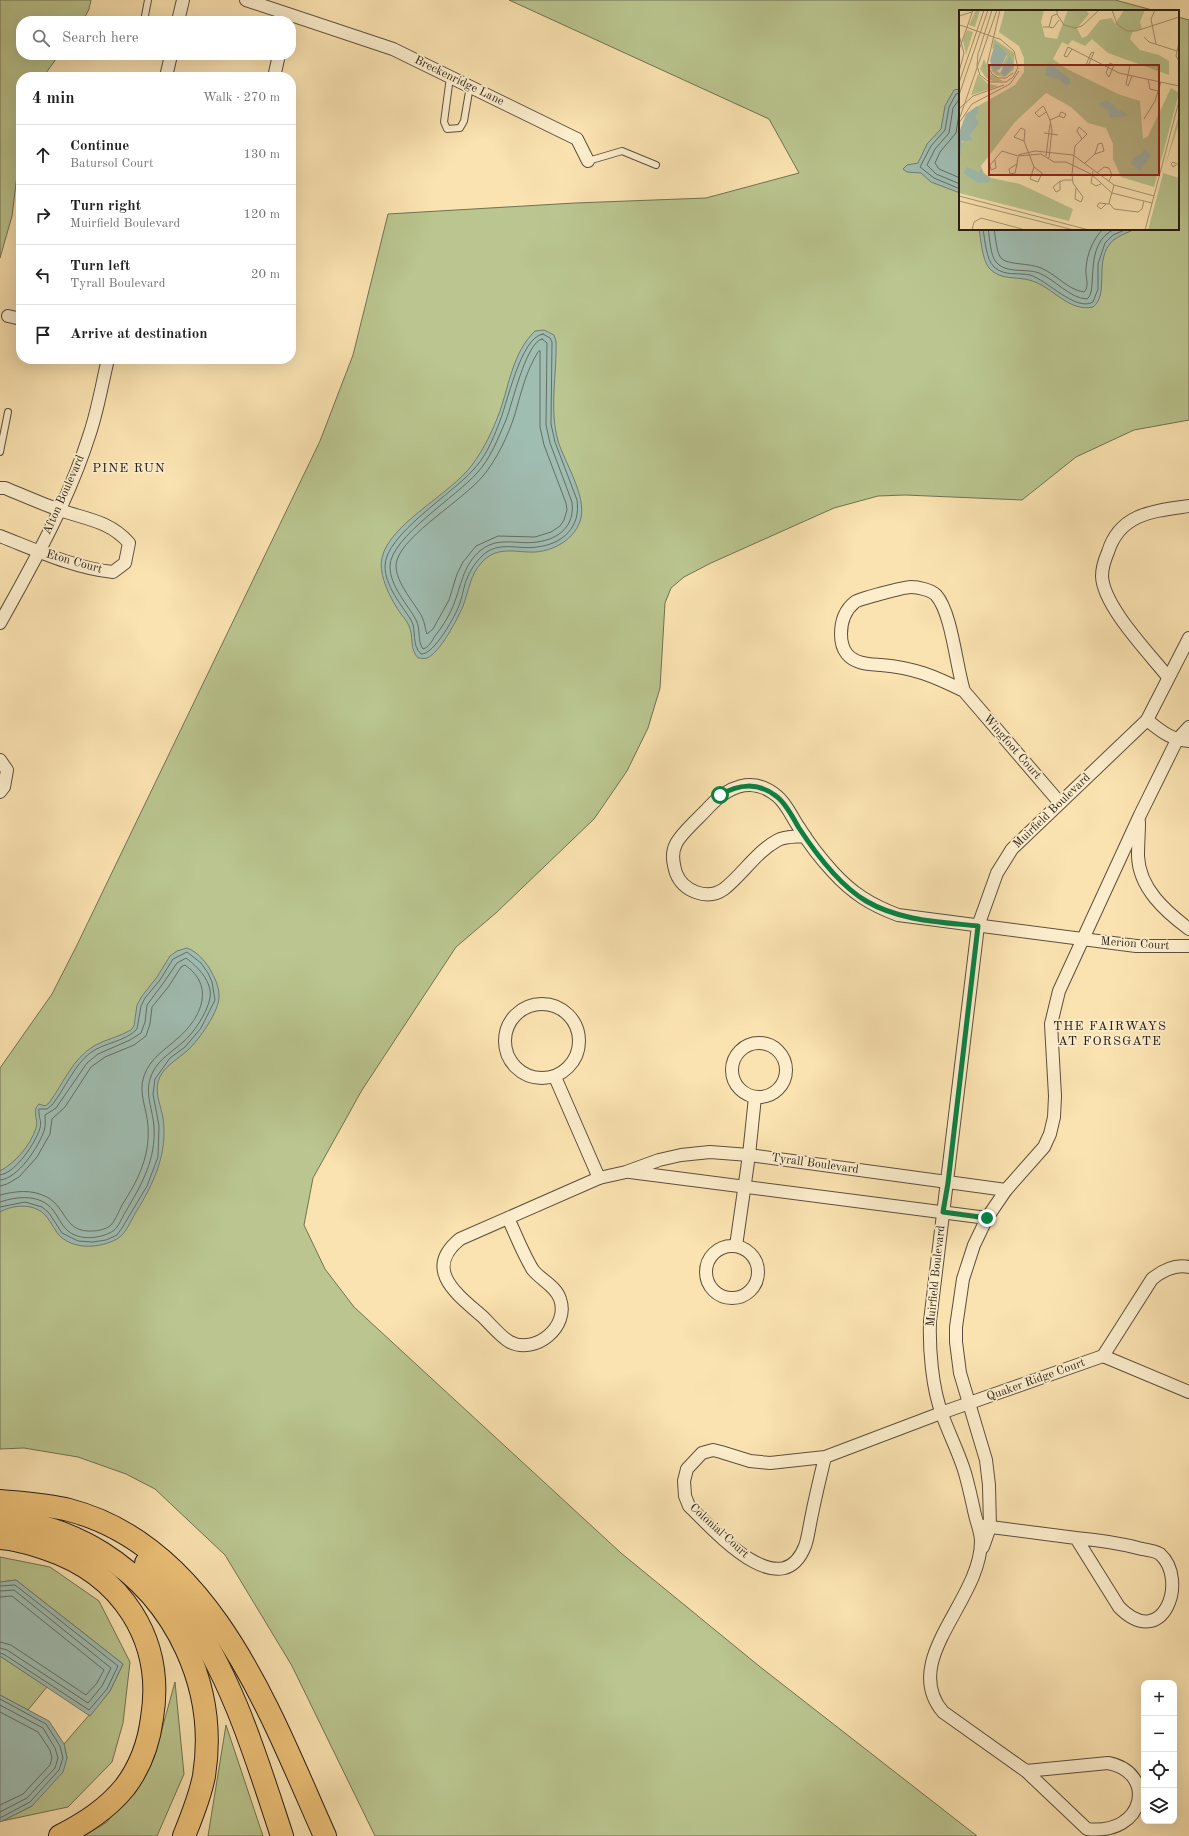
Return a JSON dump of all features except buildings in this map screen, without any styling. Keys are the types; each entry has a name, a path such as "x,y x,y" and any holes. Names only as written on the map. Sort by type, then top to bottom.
{"highway":[{"path":"0,1501 37,1506 60,1513 98,1529 149,1566 170,1589 192,1619 212,1653 230,1690 246,1727 282,1836"},
{"path":"0,1501 37,1504 70,1510 103,1522 133,1538 158,1556 185,1580 213,1617 254,1681 326,1836"},
{"path":"0,1520 34,1525 63,1533 92,1546 138,1579 158,1600 174,1623 188,1650 199,1680 205,1715 207,1747 204,1776 198,1799 184,1836"},
{"path":"0,1538 29,1543 57,1552 103,1579 127,1606 139,1623 148,1649 154,1677 155,1703 150,1734 140,1762 125,1786 106,1807 83,1824 60,1836"}],"street":[{"path":"179,16 183,0"},
{"name":"Breckenridge Lane","path":"246,0 285,16"},
{"name":"Breckenridge Lane","path":"296,20 393,49 470,86 577,139 588,161"},
{"path":"167,72 170,60"},
{"path":"275,72 278,60"},
{"path":"8,316 16,318"},
{"name":"Afton Boulevard","path":"0,623 39,552 76,471 90,432 107,364"},
{"path":"0,488 5,488 58,510"},
{"path":"1168,677 1117,612 1106,592 1102,576 1104,562 1110,545 1121,529 1132,519 1148,512 1189,506"},
{"name":"Eton Court","path":"39,552 95,570 113,572 125,563 129,543 119,532 99,522 58,510"},
{"path":"0,536 39,552"},
{"name":"Wingfoot Court","path":"964,690 930,674 905,667 869,664 856,661 847,654 841,643 844,616 857,601 911,587 923,589 935,594 944,607 958,673 964,690 1060,803"},
{"name":"Muirfield Boulevard","path":"1026,1771 1108,1763 1118,1765 1128,1770 1135,1782 1138,1804 1136,1815 1128,1825 1114,1831 1100,1832 1087,1829 1026,1771 944,1712 936,1704 931,1692 929,1677 934,1651 967,1593 980,1553 981,1541 965,1473 941,1413 930,1341 930,1321 943,1212 948,1183 978,926 997,873 1012,849 1147,720 1189,638"},
{"path":"1147,720 1161,732 1177,740 1189,741"},
{"name":"Muirfield Boulevard","path":"980,1553 990,1527 989,1485 986,1460 968,1404 960,1373 956,1327 963,1279 974,1245 987,1218 1006,1190 1044,1147 1050,1134 1054,1117 1055,1096 1051,1024 1053,1010 1059,991 1140,814 1177,740 1189,727"},
{"path":"0,760 7,770 4,787 0,792"},
{"name":"Merion Court","path":"805,836 780,839 765,848 723,889 713,893 702,894 691,891 682,884 673,865 673,854 676,842 720,795 738,786 752,785 766,789 778,796 805,836 837,876 865,901 898,915 1136,946 1189,946"},
{"path":"1140,814 1138,857 1141,872 1156,901 1189,929"},
{"path":"542,1004 556,1007 568,1015 576,1027 579,1041 577,1055 569,1067 555,1077 543,1079 529,1076 516,1068 508,1056 505,1042 508,1028 516,1016 528,1007 542,1004"},
{"path":"760,1042 770,1045 779,1051 784,1060 786,1071 784,1081 778,1090 768,1096 755,1097 739,1088 733,1080 731,1069 734,1058 740,1050 749,1044 760,1042"},
{"path":"555,1077 599,1178"},
{"path":"736,1246 749,1155 755,1097"},
{"name":"Tyrall Boulevard","path":"508,1218 534,1270 560,1298 560,1321 554,1332 536,1342 525,1344 510,1342 450,1288 444,1274 444,1259 449,1248 460,1239 599,1178 626,1172 659,1160 681,1155 710,1152 749,1155 1006,1190"},
{"name":"Tyrall Boulevard","path":"626,1172 987,1218"},
{"path":"725,1246 736,1246 745,1249 753,1256 757,1266 758,1276 748,1293 738,1298 728,1298 718,1294 711,1288 706,1278 706,1268 709,1258 716,1251 725,1246"},
{"path":"1189,1267 1183,1266 1162,1271 1152,1279 1103,1356 1189,1392"},
{"name":"Quaker Ridge Court","path":"941,1413 1103,1356"},
{"name":"Colonial Court","path":"825,1457 805,1546 795,1563 783,1568 770,1569 764,1567 739,1552 689,1506 685,1496 684,1481 687,1469 702,1453 713,1450 750,1461 770,1463 825,1457 941,1413"},
{"path":"977,1526 1112,1541 1159,1553 1169,1560 1177,1570 1180,1584 1180,1596 1176,1608 1165,1617 1153,1622 1140,1620 1127,1615 1119,1607 1076,1538"}],"lane":[{"path":"145,16 148,0"},
{"path":"450,77 444,122 447,129 460,128 464,121 470,86"},
{"name":"Breckenridge Lane","path":"588,161 622,151 656,165"},
{"path":"0,452 8,412"}],"green space":[{"path":"0,0 91,0 86,16 16,16 16,60 55,60 47,72 16,72 16,184 12,216 0,258"},
{"path":"509,0 1115,0 1152,10 959,10 959,230 1179,230 1179,17 1189,20 1189,420 1134,430 1076,457 1022,500 905,495 878,496 834,508 711,563 684,577 671,588 665,603 660,688 648,728 627,771 594,819 497,912 456,947 362,1090 313,1178 304,1225 325,1269 354,1307 621,1553 759,1666 977,1836 375,1836 292,1666 225,1555 155,1489 126,1474 78,1457 24,1448 0,1449 0,1068 52,994 320,441 353,355 388,214 575,203 706,198 799,173 769,119"},
{"path":"0,1557 50,1567 99,1601 130,1662 123,1723 112,1762 68,1807 2,1821 32,1806 67,1758 64,1744 110,1691 123,1664 16,1580 0,1582"},
{"path":"0,1656 47,1687 28,1710 0,1695"},
{"path":"175,1682 184,1774 157,1836 84,1836 107,1822 154,1758"},
{"path":"226,1725 263,1836 208,1836"}],"water":[{"path":"959,89 959,193 931,182 921,173 907,172 903,169 907,165 918,163 927,144 941,129 945,106 954,90"},
{"path":"979,230 1133,230 1117,237 1109,245 1103,261 1100,295 1098,302 1093,307 1085,308 1070,303 1035,282 999,275 989,268 982,249"},
{"path":"544,330 554,335 556,341 554,404 555,429 561,450 578,489 582,509 581,518 575,531 558,546 536,552 508,551 494,553 482,562 470,583 461,611 443,643 432,655 427,658 418,658 415,654 408,624 393,602 386,587 381,565 382,558 387,545 396,533 408,521 450,487 472,465 488,439 497,418 513,369 522,349 535,331"},
{"path":"187,948 198,955 210,969 218,987 218,1002 213,1017 198,1039 188,1050 166,1068 160,1077 157,1091 163,1118 164,1131 161,1155 149,1190 126,1230 120,1237 110,1242 96,1246 81,1246 61,1237 47,1217 37,1209 18,1206 0,1212 0,1171 12,1163 22,1153 30,1141 37,1125 35,1112 39,1104 45,1106 49,1103 74,1064 87,1051 94,1046 131,1030 134,1026 137,1005 142,996 157,977 170,956 177,951"},
{"path":"16,1580 123,1664 110,1691 90,1716 0,1656 0,1582"},
{"path":"0,1695 49,1721 64,1744 67,1758 63,1772 32,1806 0,1822"}],"district":[{"name":"PINE RUN","path":"129,468"},
{"name":"THE FAIRWAYS AT FORSGATE","path":"1110,1034"}],"route":[{"path":"720,795 738,786 752,785 766,789 778,796 805,836 832,870 847,887 865,901 898,915 978,926 948,1183 943,1212 987,1218"}]}
